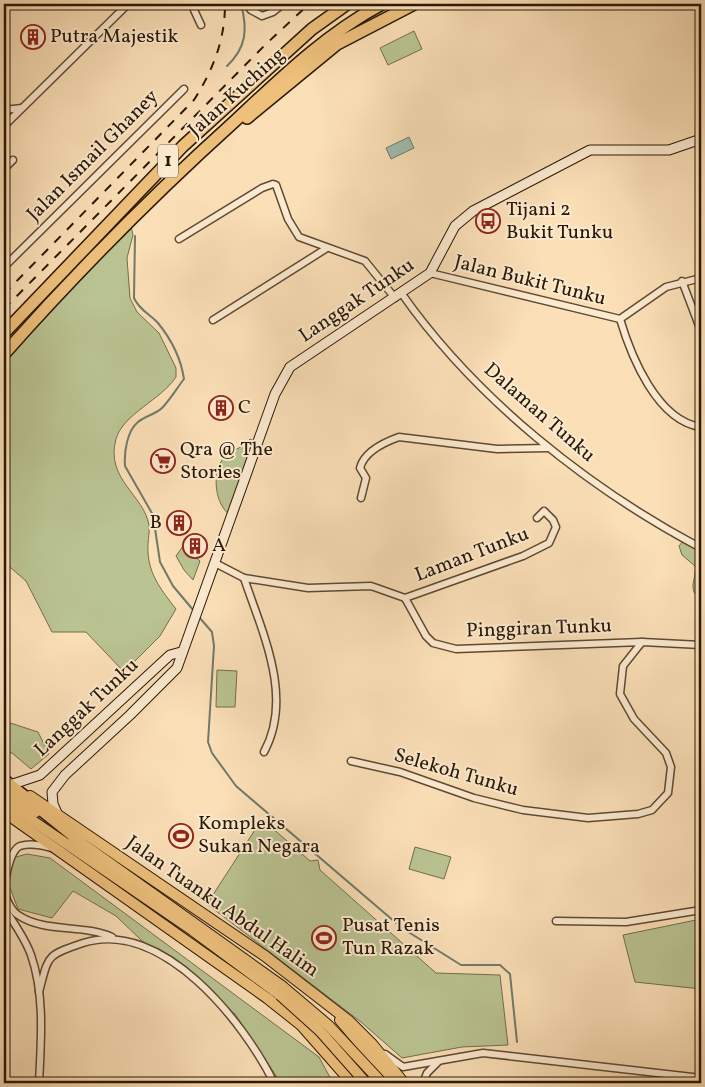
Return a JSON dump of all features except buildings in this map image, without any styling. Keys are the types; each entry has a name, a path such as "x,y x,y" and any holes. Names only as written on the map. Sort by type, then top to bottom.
{"highway":[{"name":"Jalan Kuching","path":"4,333 183,146 312,28 346,4"},
{"name":"Jalan Kuching","path":"4,354 138,213 194,158 327,38 382,4"},
{"path":"194,158 264,106 337,44 414,4"},
{"path":"8,782 80,841"}],"main road":[{"name":"Jalan Tuanku Abdul Halim","path":"8,782 57,813 265,956 349,1021 368,1047 404,1083"},
{"name":"Jalan Tuanku Abdul Halim","path":"4,790 80,841 260,980 281,990 366,1083"},
{"name":"Jalan Tuanku Abdul Halim","path":"4,801 126,878 328,1025 382,1083"},
{"path":"4,812 267,998 301,1025 352,1083"},
{"path":"126,878 163,894 250,949 265,956"},
{"path":"129,901 260,980"},
{"path":"342,1071 355,1078 366,1077 371,1068 368,1047"},
{"path":"368,1047 393,1083"},
{"path":"325,1051 344,1083"}],"street":[{"path":"4,126 128,4"},
{"path":"194,4 194,10 201,26"},
{"path":"246,4 257,14 266,16 283,4"},
{"path":"673,4 701,6"},
{"name":"Jalan Ismail Ghaney","path":"4,265 184,89"},
{"path":"4,110 23,108"},
{"name":"Langgak Tunku","path":"57,813 52,798 55,788 177,668 181,652 275,394 285,373 298,361 430,273 441,256 451,232 460,221 488,203 577,155 597,149 669,150 701,139"},
{"path":"4,169 13,160"},
{"name":"Dalaman Tunku","path":"179,239 270,183 276,185 296,234 327,248 365,261 484,389 549,448 660,526 701,548"},
{"path":"213,320 327,248"},
{"name":"Jalan Bukit Tunku","path":"430,273 620,319 666,287 682,281 701,278"},
{"path":"682,281 701,331"},
{"path":"620,319 629,345 648,382 664,406 687,423 701,427"},
{"path":"362,498 366,478 360,468 362,461 382,445 400,437 497,449 549,448"},
{"name":"Laman Tunku","path":"214,564 244,578 308,588 371,586 405,598 523,556 549,543 556,527 553,520 544,512 537,518"},
{"path":"244,578 264,630 275,685 276,722 272,738 264,752"},
{"name":"Pinggiran Tunku","path":"405,598 426,636 433,643 456,649 642,642 701,644"},
{"name":"Selekoh Tunku","path":"351,761 400,772 474,798 524,810 588,818 638,814 652,810 668,793 671,767 666,753 634,719 620,694 623,666 642,642"},
{"name":"Langgak Tunku","path":"8,782 40,775 170,655 181,652"},
{"path":"54,849 32,844 19,847 12,855 8,870 6,896 14,912 35,922 96,930 114,938 142,944 178,966 216,997 249,1038 274,1083"},
{"path":"4,908 30,953 39,992 41,1031 39,1083"},
{"path":"556,921 626,922 701,910"},
{"path":"39,992 45,964 48,959 64,949 96,939 114,938"},
{"path":"368,1047 403,1067 462,1055 498,1054 701,1078"},
{"path":"423,1083 427,1073 440,1060"}],"green space":[{"path":"414,31 422,49 388,65 380,48"},
{"path":"131,226 133,235 127,258 130,298 137,312 159,333 176,368 176,377 161,393 126,422 116,439 114,453 120,476 146,514 149,525 148,549 151,568 161,589 176,609 160,636 124,672 86,632 52,632 26,581 4,562 4,361"},
{"path":"250,439 254,441 230,515 218,497 217,474 222,460"},
{"path":"683,541 701,551 701,599 694,592 693,588 695,566 682,555 679,546"},
{"path":"183,546 200,561 193,580 184,570 176,556"},
{"path":"217,670 237,671 235,707 216,707"},
{"path":"4,721 38,732 49,754 31,769 12,753 4,751"},
{"name":"Pusat Tenis Tun Razak","path":"262,819 310,861 318,860 320,870 436,973 500,975 508,1045 462,1047 402,1058 361,1022 207,904"},
{"path":"415,847 451,857 444,879 409,869"},
{"path":"27,854 50,858 319,1057 333,1083 279,1083 235,1014 141,940 116,916 73,891 52,918 18,909 7,880 12,858"},
{"path":"701,919 701,989 635,982 623,935"}],"shaded area":[{"path":"409,137 414,148 391,159 386,148"}],"waterway":[{"path":"227,66 238,52 244,38 245,30 241,4"},
{"path":"135,236 134,298 139,306 158,323 167,336 175,349 184,379 162,408 134,426 127,442 125,466 153,515 160,562 173,586 194,611"},
{"path":"199,617 212,632 214,646 208,742 212,753 236,786 402,928 461,965 500,965 510,974 517,1042"}],"railway":[{"path":"4,294 194,100 217,54 223,30 225,4"},
{"path":"4,309 265,45 309,4"}],"place":[{"name":"Putra Majestik","path":"33,37"},
{"name":"Tijani 2 Bukit Tunku","path":"488,221"},
{"name":"C","path":"221,408"},
{"name":"Qra @ The Stories","path":"163,461"},
{"name":"B","path":"179,523"},
{"name":"A","path":"195,546"},
{"name":"Kompleks Sukan Negara","path":"181,836"},
{"name":"Pusat Tenis Tun Razak","path":"324,938"}]}
